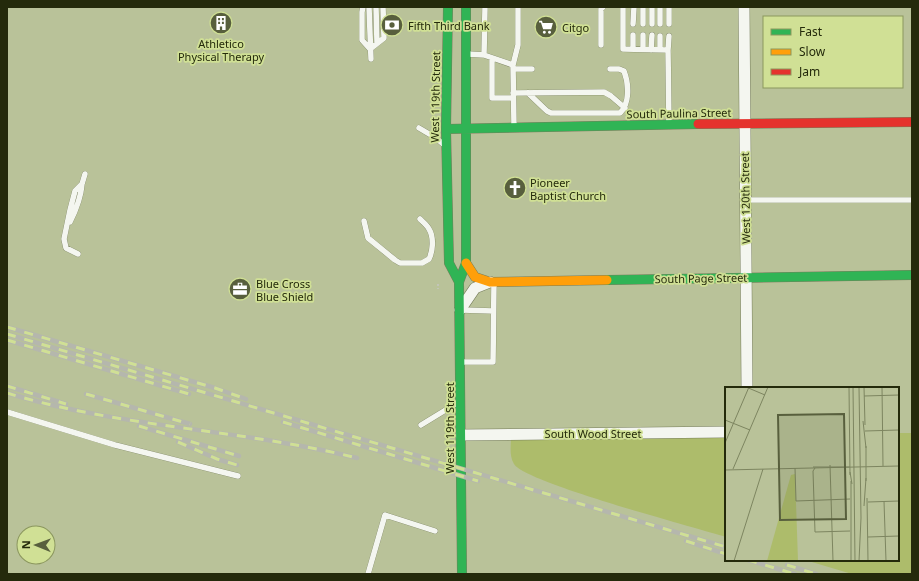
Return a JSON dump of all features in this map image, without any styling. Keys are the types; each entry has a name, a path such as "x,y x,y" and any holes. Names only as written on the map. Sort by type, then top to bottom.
{"street":[{"name":"West 119th Street","path":"448,7 446,147 449,263 459,282"},
{"name":"West 119th Street","path":"462,574 459,282 466,262 466,7"},
{"name":"West 120th Street","path":"744,7 744,123 748,387"},
{"name":"South Paulina Street","path":"446,129 744,123 912,122"},
{"name":"South Page Street","path":"466,262 475,277 492,282 912,275"},
{"name":"South Page Street","path":"460,310 475,288 492,282"},
{"name":"South Wood Street","path":"461,435 725,432"}],"lane":[{"path":"363,7 362,40 370,49"},
{"path":"369,7 370,59"},
{"path":"376,7 377,43"},
{"path":"370,49 384,38 383,7"},
{"path":"600,45 601,9 603,7"},
{"path":"623,7 623,49 668,50"},
{"path":"633,24 634,7"},
{"path":"643,7 643,24"},
{"path":"652,7 652,24"},
{"path":"660,7 660,24"},
{"path":"669,7 669,24"},
{"path":"484,55 485,9 492,10"},
{"path":"514,128 513,67 518,45 516,9"},
{"path":"484,28 492,28"},
{"path":"633,35 633,49"},
{"path":"642,49 643,35"},
{"path":"651,50 652,35"},
{"path":"660,36 660,50"},
{"path":"669,36 669,125"},
{"path":"465,54 484,55 513,67 532,69"},
{"path":"492,58 492,98 528,93 604,92 625,108"},
{"path":"528,93 551,113 620,112 625,108 627,101 627,78 624,71 619,69 610,69"},
{"path":"418,128 436,138 446,147"},
{"path":"78,254 66,248 64,245 64,239 67,228 76,211 85,174"},
{"path":"745,200 912,200"},
{"path":"364,221 368,238 390,258 400,263 422,263 431,256 432,236 427,226 420,219"},
{"path":"460,362 493,362 492,282"},
{"path":"460,310 493,311"},
{"path":"421,425 461,401"},
{"path":"7,412 115,445 238,476"},
{"path":"368,574 385,515 436,531"}],"path":[{"path":"438,284 438,289"}],"green space":[{"path":"899,433 912,433 912,574 852,574 808,561 899,561"},
{"path":"725,435 725,537 578,493 525,472 512,461 511,437"}],"railway":[{"path":"7,327 215,388 246,399"},
{"path":"7,334 725,547"},
{"path":"7,340 189,394"},
{"path":"7,386 66,404"},
{"path":"7,393 50,405 94,414 314,448 357,458"},
{"path":"86,394 190,424"},
{"path":"283,422 478,481"},
{"path":"139,426 239,456"},
{"path":"178,442 217,459 237,465"},
{"path":"686,541 725,554"},
{"path":"751,561 795,574"},
{"path":"787,565 816,574"}],"traffic: fast":[{"path":"448,7 446,129 449,263 459,282"},
{"path":"462,574 459,282 466,263 466,7"},
{"path":"446,129 698,124"},
{"path":"607,280 912,275"}],"traffic: slow":[{"path":"466,263 475,277 490,282 607,280"}],"traffic: jam":[{"path":"698,124 912,122"}],"place":[{"name":"Athletico Physical Therapy","path":"221,23"},
{"name":"Fifth Third Bank","path":"392,25"},
{"name":"Citgo","path":"546,27"},
{"name":"Pioneer Baptist Church","path":"515,188"},
{"name":"Blue Cross Blue Shield","path":"240,289"}]}
